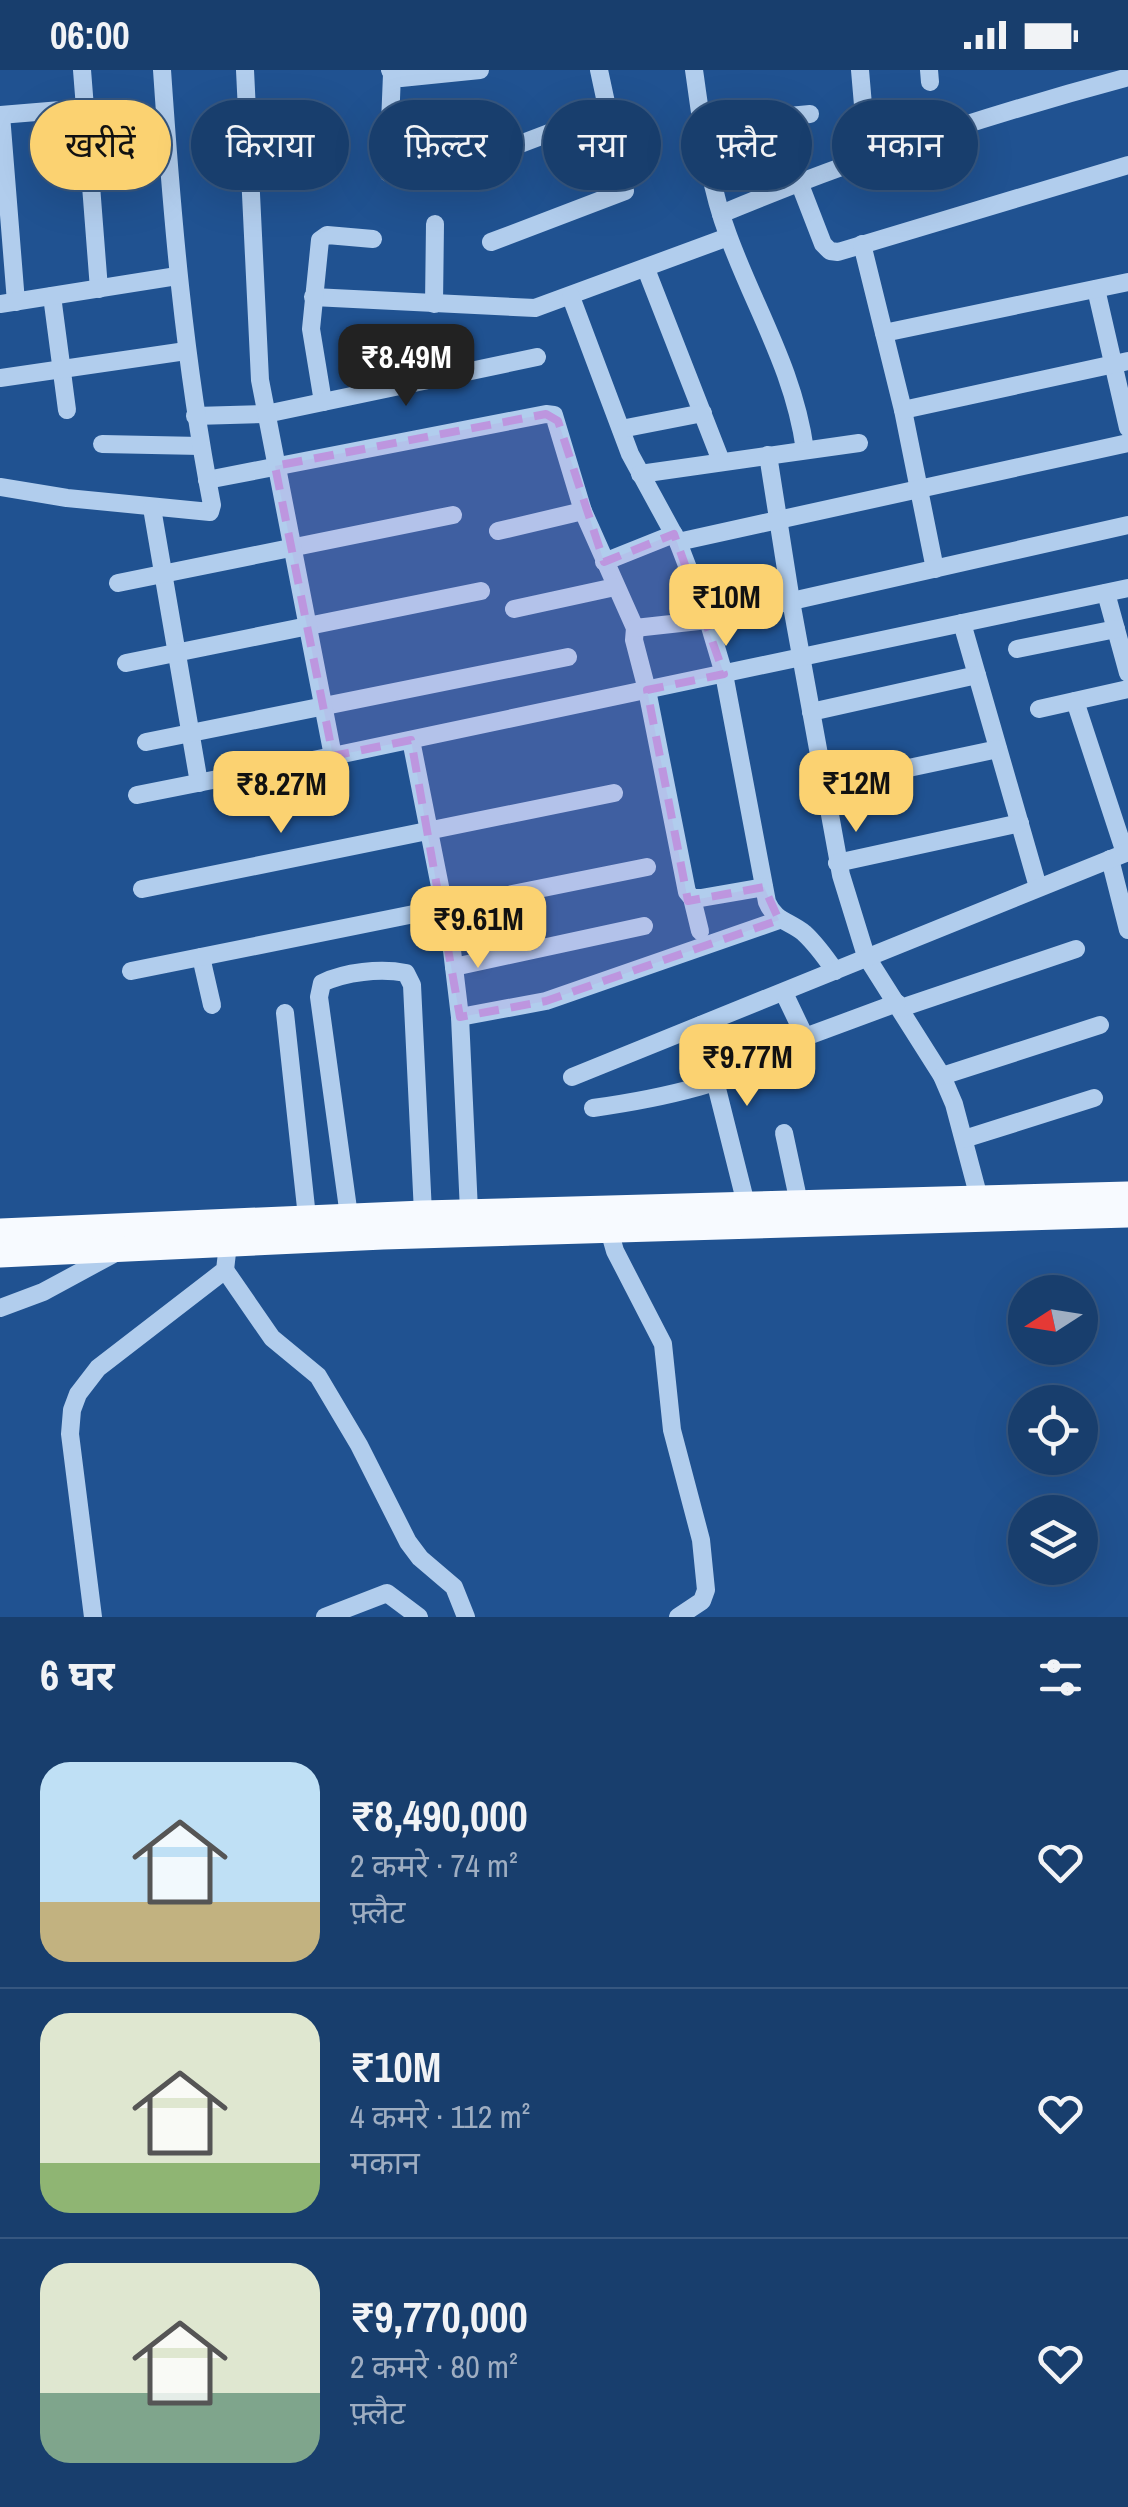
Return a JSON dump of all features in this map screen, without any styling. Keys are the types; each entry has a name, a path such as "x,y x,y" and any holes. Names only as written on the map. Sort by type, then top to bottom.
{"main road":[{"path":"0,1255 308,1217 1128,1194"},
{"path":"0,1231 122,1237 227,1257 609,1230 1128,1215"}],"street":[{"path":"82,70 84,100"},
{"path":"0,487 66,498 210,512 212,505 186,351 162,70"},
{"path":"246,70 255,316 266,414 333,756"},
{"path":"480,70 401,78 391,72 388,172 460,168 543,136"},
{"path":"599,70 605,100"},
{"path":"694,70 698,100"},
{"path":"860,70 862,100"},
{"path":"812,178 998,112 1123,77"},
{"path":"30,113 1,115 8,302 178,276"},
{"path":"803,190 830,251 1128,165"},
{"path":"90,190 98,289"},
{"path":"491,242 625,190"},
{"path":"716,190 728,237 793,388 805,450"},
{"path":"721,214 780,190"},
{"path":"434,304 435,224"},
{"path":"322,402 311,329 323,236 374,239"},
{"path":"313,297 535,308 728,237"},
{"path":"862,244 902,410 934,569"},
{"path":"646,269 721,461"},
{"path":"884,333 1128,282"},
{"path":"1096,288 1120,363 1128,428"},
{"path":"52,296 68,410"},
{"path":"571,297 640,474 676,538 708,620 724,674 772,913 802,930 836,971"},
{"path":"0,378 186,351"},
{"path":"195,416 266,414 537,357"},
{"path":"902,410 1120,363"},
{"path":"621,429 703,413"},
{"path":"207,480 554,415 583,511 635,628 634,640 648,690 687,892 700,931"},
{"path":"640,474 858,443"},
{"path":"604,562 676,538 919,490 1128,443"},
{"path":"102,444 201,446"},
{"path":"768,454 837,863 866,956 942,1076 979,1198"},
{"path":"152,508 198,783"},
{"path":"498,531 583,511"},
{"path":"118,582 453,516"},
{"path":"635,628 708,620 1128,525"},
{"path":"514,609 615,586"},
{"path":"137,795 1128,588"},
{"path":"126,663 481,591"},
{"path":"1106,592 1127,668"},
{"path":"962,623 1038,887"},
{"path":"1016,648 1116,629"},
{"path":"146,742 568,657"},
{"path":"811,712 977,675"},
{"path":"1039,708 1128,690"},
{"path":"1075,700 1121,855 1128,930"},
{"path":"411,740 454,967 469,1212"},
{"path":"824,786 998,750"},
{"path":"142,888 614,793"},
{"path":"837,863 1020,823"},
{"path":"572,1076 1121,855"},
{"path":"132,971 647,867"},
{"path":"692,898 764,887"},
{"path":"460,1017 546,1001 779,920"},
{"path":"454,967 644,926"},
{"path":"805,1038 1076,949"},
{"path":"201,957 212,1005"},
{"path":"349,1216 319,997 322,983 335,977 392,970 406,973 412,985 422,1212"},
{"path":"593,1108 654,1100 716,1084 800,1050 805,1038 784,993"},
{"path":"285,1013 308,1217"},
{"path":"701,1025 746,1204"},
{"path":"942,1076 1100,1025"},
{"path":"964,1139 1094,1098"},
{"path":"784,1133 798,1203"},
{"path":"609,1230 614,1251 663,1344 672,1430 701,1540 706,1590 702,1601 678,1617"},
{"path":"0,1308 74,1278 122,1237"},
{"path":"92,1617 72,1463 72,1410 78,1394 98,1368 227,1257 272,1338 318,1376 359,1444 408,1542 420,1558 454,1587 466,1617"},
{"path":"325,1617 388,1593 419,1617"},
{"path":"702,1601 714,1617"}],"highlighted area":[{"path":"546,414 558,421 604,562 674,534 724,674 647,690 688,901 764,887 779,920 546,1001 460,1017 411,740 333,756 275,466"}]}
